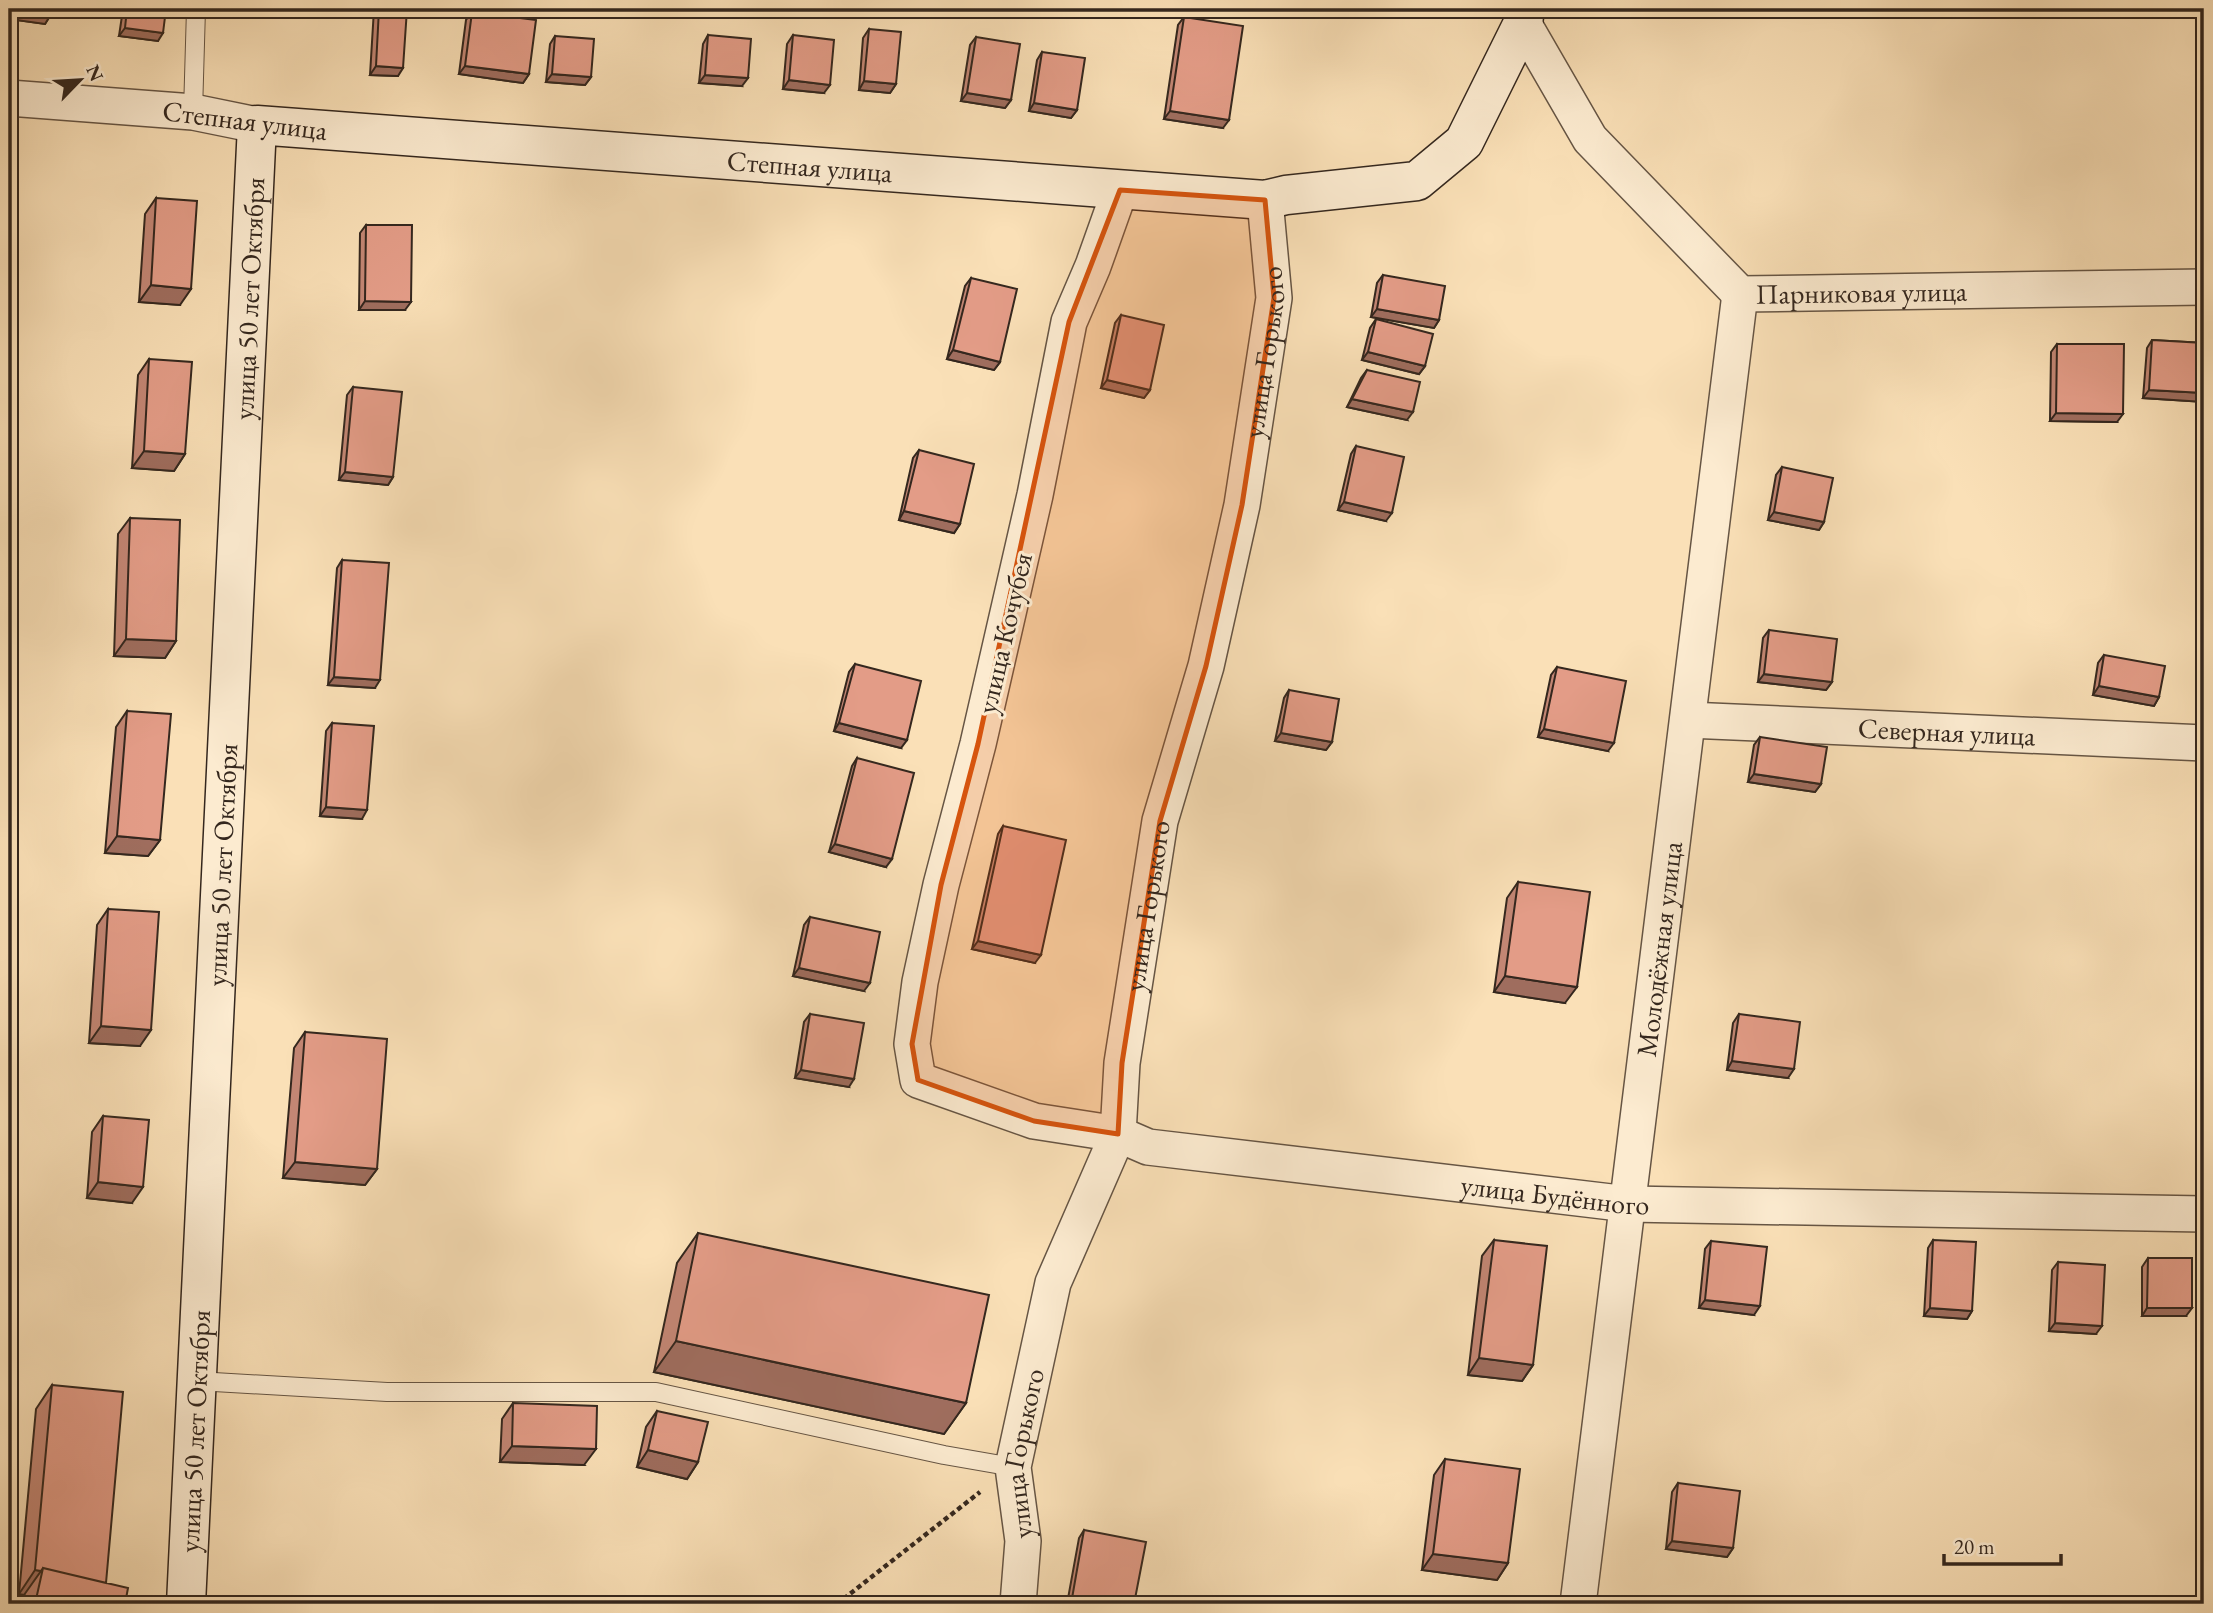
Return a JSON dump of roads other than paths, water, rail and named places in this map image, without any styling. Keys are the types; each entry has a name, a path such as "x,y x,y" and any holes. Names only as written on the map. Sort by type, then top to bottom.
{"street":[{"name":"Степная улица","path":"9,98 193,112 257,124 1265,200 1286,195 1417,181 1464,142 1524,16"},
{"name":"Парниковая улица","path":"1524,16 1590,139 1740,294 2204,287"},
{"name":"улица 50 лет Октября","path":"186,1604 257,124"},
{"name":"улица Кочубея","path":"918,1080 912,1044 920,982 941,884 981,731 1035,495 1069,322 1093,266 1120,190"},
{"name":"улица Горького","path":"1018,1604 1023,1541 1013,1466 1053,1283 1118,1134 1122,1063 1160,821 1206,666 1244,491 1274,298 1265,200"},
{"name":"Молодёжная улица","path":"1578,1604 1740,294"},
{"name":"Северная улица","path":"1688,720 2204,743"},
{"name":"улица Будённого","path":"918,1080 1034,1121 1118,1134 1148,1147 1628,1204 2204,1214"}],"lane":[{"path":"193,112 196,9"},
{"path":"197,1381 387,1392 656,1392 944,1455 1013,1466"}]}
